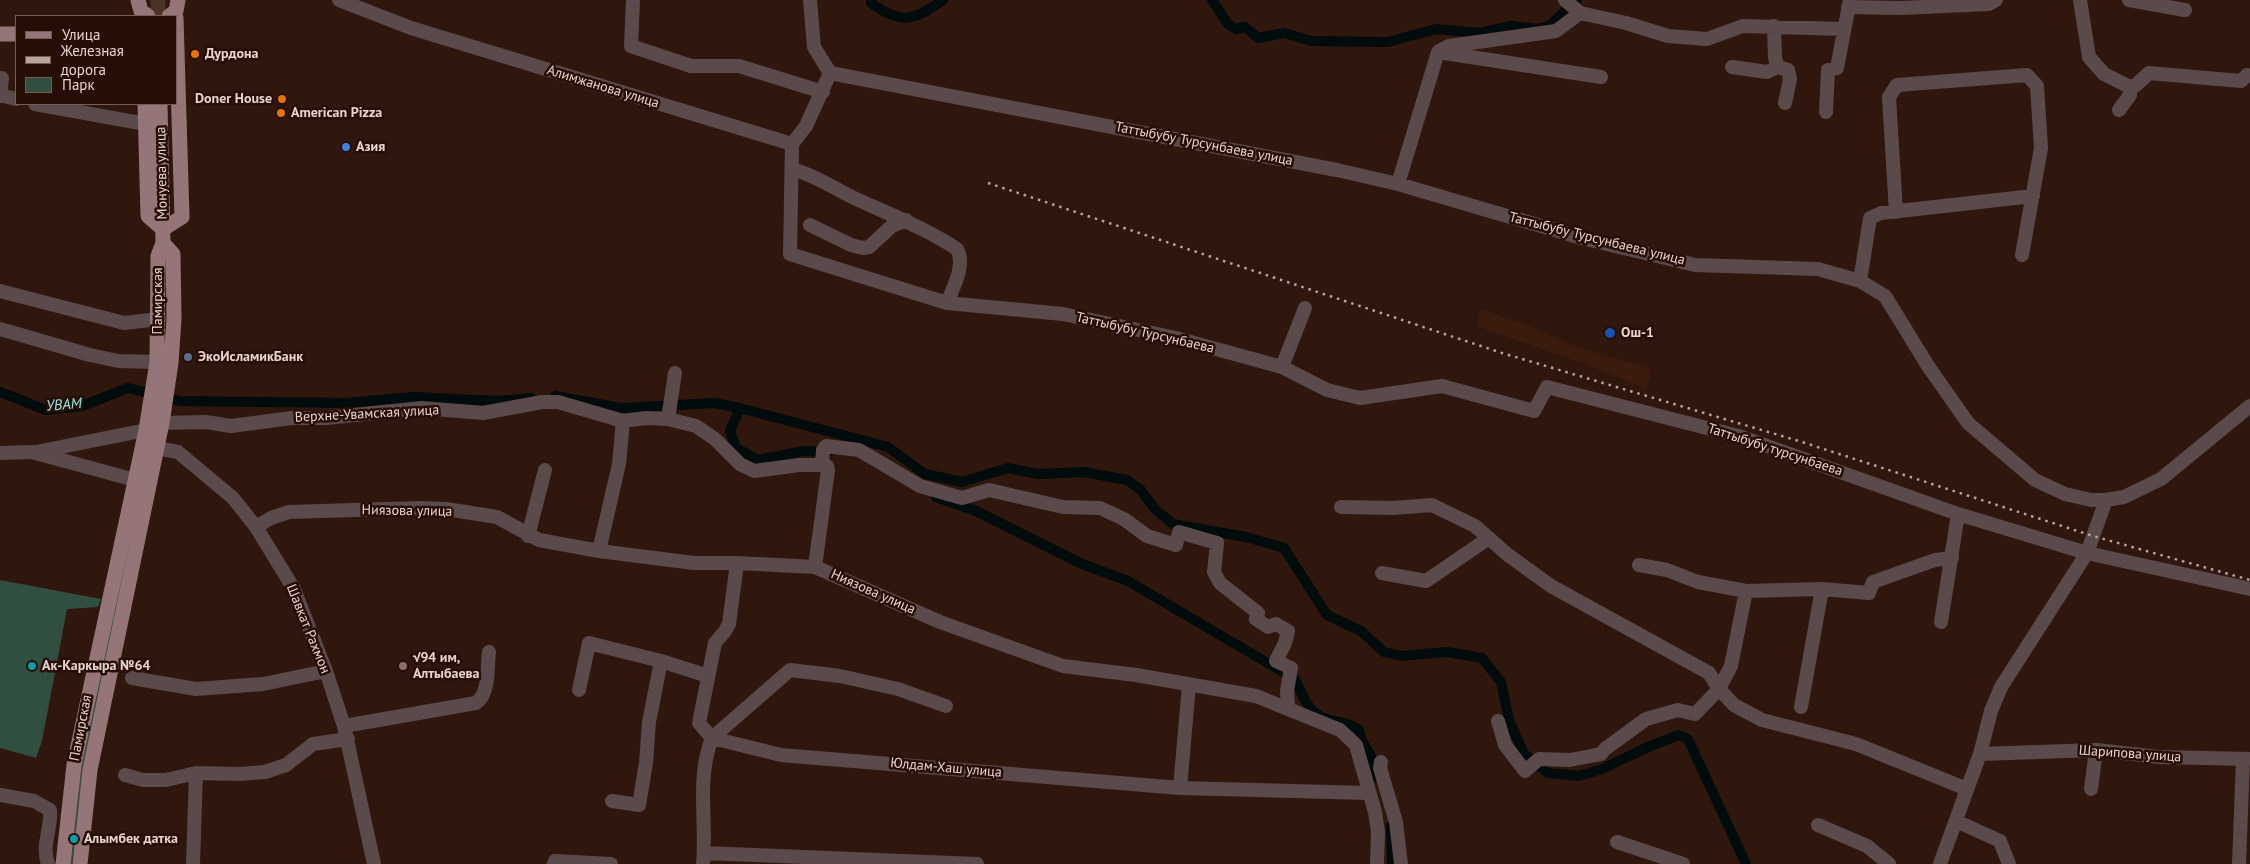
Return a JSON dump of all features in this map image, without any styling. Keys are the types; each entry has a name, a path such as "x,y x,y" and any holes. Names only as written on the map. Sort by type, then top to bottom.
{"main road":[{"path":"0,34 15,34"},
{"path":"145,105 148,216 163,236 182,217 178,100"},
{"name":"Монуева улица","path":"160,105 163,236"},
{"name":"Памирская","path":"80,864 90,770 162,423 164,363 159,319 158,256 163,236"},
{"name":"Памирская","path":"63,864 74,765 146,430 174,319 173,254 163,236"}],"street":[{"name":"Алимжанова улица","path":"339,0 411,28 792,144"},
{"path":"633,0 631,46 691,66 740,66 822,92"},
{"path":"792,144 806,126 830,73 814,46 810,0"},
{"path":"1826,112 1828,70 1837,68 1849,4 1910,8 1990,4 1996,0"},
{"path":"2080,0 2089,57 2104,74 2130,87"},
{"path":"2129,0 2185,10"},
{"path":"1398,184 1438,52 1449,46 1556,31 1572,6 1668,36 1707,39 1743,26 1844,29"},
{"path":"1774,26 1775,58 1778,67"},
{"path":"1438,52 1600,78"},
{"path":"1732,67 1767,72 1778,67 1788,70 1790,79 1786,103"},
{"name":"Таттыбубу Турсунбаева улица","path":"830,73 1337,170 1398,184 1582,238 1695,264 1818,269 1860,280 1885,296 1928,366 1968,423 2035,480 2065,494 2106,500 2124,497 2161,479 2250,406"},
{"path":"2130,87 2149,73 2241,81 2247,75 2250,76"},
{"path":"1896,212 1889,97 1897,85 2027,75 2037,86 2041,148 2022,255"},
{"path":"2,78 0,95 15,99"},
{"path":"2119,110 2130,95 2130,87"},
{"path":"41,105 146,124"},
{"name":"Таттыбубу Турсунбаева","path":"792,144 790,254 947,303 1063,314 1176,338 1282,366 1326,390 1360,398 1442,386 1534,411 1547,387 1589,396"},
{"path":"792,169 824,181 853,197 906,220 957,249 961,255 956,279 947,303"},
{"path":"1860,280 1870,218 1881,213 2033,196"},
{"path":"810,226 851,245 862,248 869,247 892,226 906,220"},
{"path":"0,291 124,323 159,319"},
{"path":"1282,366 1305,308"},
{"path":"0,330 118,361 164,363"},
{"path":"668,416 675,373"},
{"name":"Таттыбубу турсунбаева","path":"1589,396 1742,437 1958,514 2087,554 2250,589"},
{"name":"Верхне-Увамская улица","path":"162,423 194,422 239,425 292,418 326,418 422,408 483,413 542,402 569,405 623,421 668,416 706,431 740,464 748,469 760,471 799,465 823,457 826,446 859,450 920,486 962,498 989,490 1063,508 1100,508 1124,519 1147,536 1176,545 1179,532 1217,543 1214,572 1220,584 1258,612 1256,619 1268,626 1276,624 1288,631 1285,643 1276,661 1291,668 1287,691 1288,707"},
{"path":"599,551 619,464 623,421"},
{"path":"0,453 32,452 146,430"},
{"name":"Шавкат Рахмон","path":"157,448 178,452 233,498 256,527 294,589 326,670 346,732 374,864"},
{"path":"32,452 135,480"},
{"path":"815,567 828,470 823,457"},
{"path":"528,536 545,470"},
{"path":"1940,864 1980,754 1990,711 2001,687 2087,554 2106,500"},
{"path":"1341,508 1393,508 1432,505 1475,526 1508,555 1551,586 1709,673 1719,689 1734,705 1762,720 1856,744 1967,789"},
{"name":"Ниязова улица","path":"256,527 271,518 289,512 446,509 496,517 510,522 528,536 599,551 694,563 815,567 940,622 1063,666 1136,675 1256,696 1288,707 1340,730 1356,745 1368,794 1375,812 1378,832 1376,864"},
{"path":"1941,622 1958,514"},
{"path":"1382,573 1426,581 1489,538"},
{"path":"1639,564 1667,570 1698,582 1746,591 1822,589 1869,593 1872,582 1936,560 1952,558"},
{"path":"712,738 700,724 715,643 729,624 737,563"},
{"path":"1801,707 1822,589"},
{"path":"1498,721 1505,745 1525,771 1534,764 1601,754 1605,749 1646,720 1678,710 1695,714 1719,689 1731,666 1746,591"},
{"path":"579,690 589,642 661,661 708,676"},
{"path":"125,775 143,780 166,780 196,773 240,774 265,772 286,765 313,744 346,732 476,703 482,699 485,691 489,652"},
{"path":"612,801 639,805 646,763 649,722 661,661"},
{"path":"132,678 196,689 263,684 326,670"},
{"path":"946,706 898,689 840,676 790,670 712,738 706,753 703,775 704,859 977,864"},
{"path":"1180,788 1189,685"},
{"name":"Юлдам-Хаш улица","path":"712,738 781,755 1180,788 1368,794"},
{"path":"2092,788 2096,750"},
{"name":"Шарипова улица","path":"1980,754 2096,750 2159,757 2247,759"},
{"path":"2239,864 2247,759"},
{"path":"1381,762 1380,768 1396,822 1401,864"},
{"path":"193,864 196,773"},
{"path":"0,795 34,801 50,810 51,819 45,856 48,864"},
{"path":"1956,821 2000,841 2009,864"},
{"path":"1818,825 1867,846 1889,864"},
{"path":"1617,842 1684,864"},
{"path":"554,864 555,861 611,864"}],"shaded area":[{"path":"1481,309 1529,326 1573,345 1652,370 1646,389 1588,365 1476,326"}],"green space":[{"path":"133,512 137,513 84,771 72,864 68,864 78,770"},
{"path":"0,580 101,599 98,607 67,609 42,741 36,758 0,748"}],"waterway":[{"path":"871,0 871,3 891,15 907,18 924,12 943,0"},
{"path":"1212,0 1228,24 1236,29 1245,27 1258,38 1284,33 1311,41 1388,42 1436,29 1480,33 1511,26 1537,29 1549,26 1577,0"},
{"name":"УВАМ","path":"0,392 46,410 82,406 128,388 180,401 346,403 414,397 498,401 531,398"},
{"path":"555,396 621,408 715,403 740,408 888,447 925,474 962,482 1008,468 1038,474 1084,472 1127,480 1140,489 1155,509 1173,524 1246,537 1284,548 1327,615 1361,631 1384,652 1401,656 1447,652 1482,658 1501,682 1509,720 1524,754 1548,773 1579,776 1602,769 1648,747 1679,735 1688,739 1746,864"},
{"path":"740,408 730,431 736,448 758,460 804,451 828,452"},
{"path":"936,497 976,511 1082,564 1128,581 1295,679 1305,701 1317,714 1359,730 1362,741 1370,754 1377,778"},
{"path":"1391,826 1392,864"}],"tunnel":[{"path":"158,0 158,15"}],"railway":[{"path":"988,183 1502,353 1802,442 2093,536 2250,580"}],"place":[{"name":"Дурдона","path":"195,54"},
{"name":"Doner House","path":"282,99"},
{"name":"American Pizza","path":"281,113"},
{"name":"Азия","path":"346,147"},
{"name":"Ош-1","path":"1610,333"},
{"name":"ЭкоИсламикБанк","path":"188,357"},
{"name":"Ак-Каркыра №64","path":"32,666"},
{"name":"√94 им, Алтыбаева","path":"403,666"},
{"name":"Алымбек датка","path":"74,839"}]}
